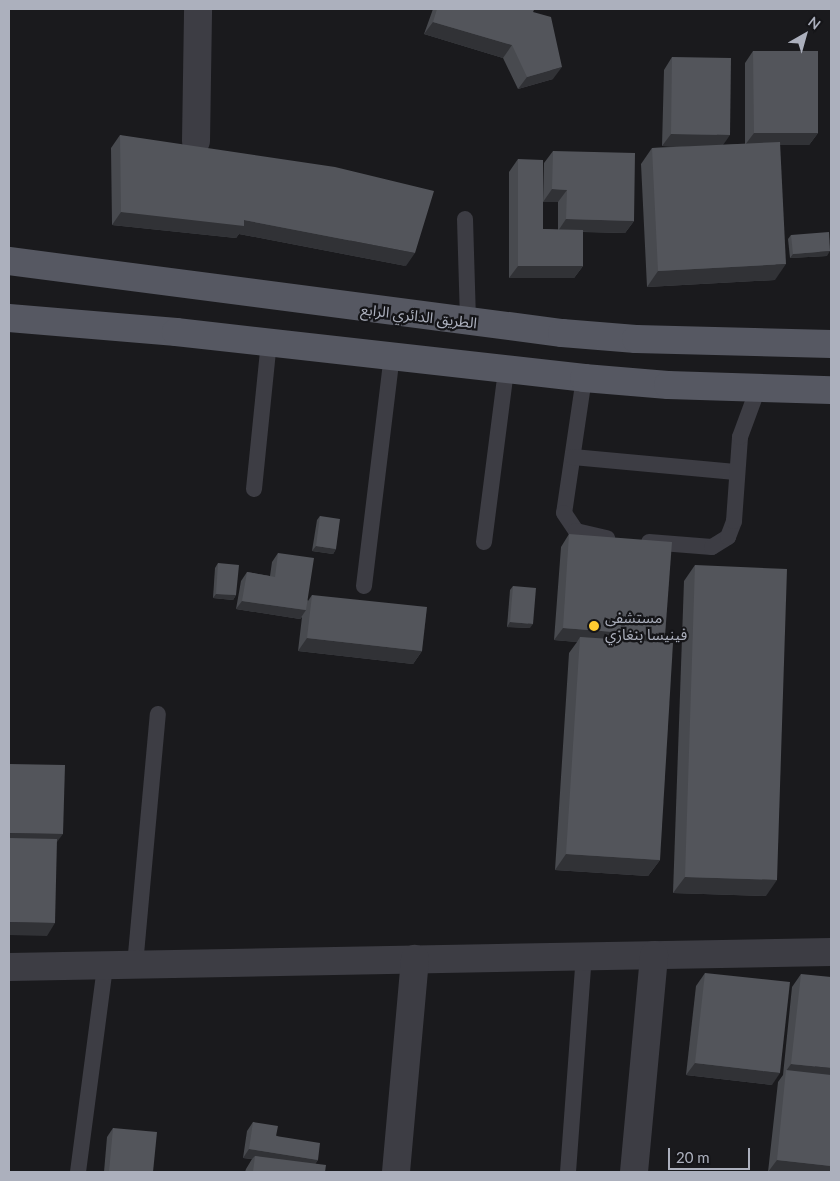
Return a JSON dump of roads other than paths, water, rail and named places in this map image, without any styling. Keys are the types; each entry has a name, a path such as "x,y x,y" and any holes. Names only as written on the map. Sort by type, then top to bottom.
{"main road":[{"name":"الطريق الدائري الرابع","path":"9,262 468,322 636,339 831,344"},
{"path":"9,318 270,342 584,378 758,388 831,390"}],"street":[{"path":"196,141 198,9"},
{"path":"9,967 831,952"},
{"path":"634,1172 654,955"},
{"path":"396,1172 415,959"}],"lane":[{"path":"465,218 468,322"},
{"path":"254,489 270,342"},
{"path":"364,586 392,356"},
{"path":"484,542 506,370"},
{"path":"584,378 564,513 567,519 583,535 712,547 721,544 733,530 735,472 740,437 758,388"},
{"path":"572,457 735,472"},
{"path":"135,965 158,714"},
{"path":"568,1172 584,956"},
{"path":"78,1172 104,966"}],"place":[{"name":"مستشفى فينيسا بنغازي","path":"594,626"}]}
